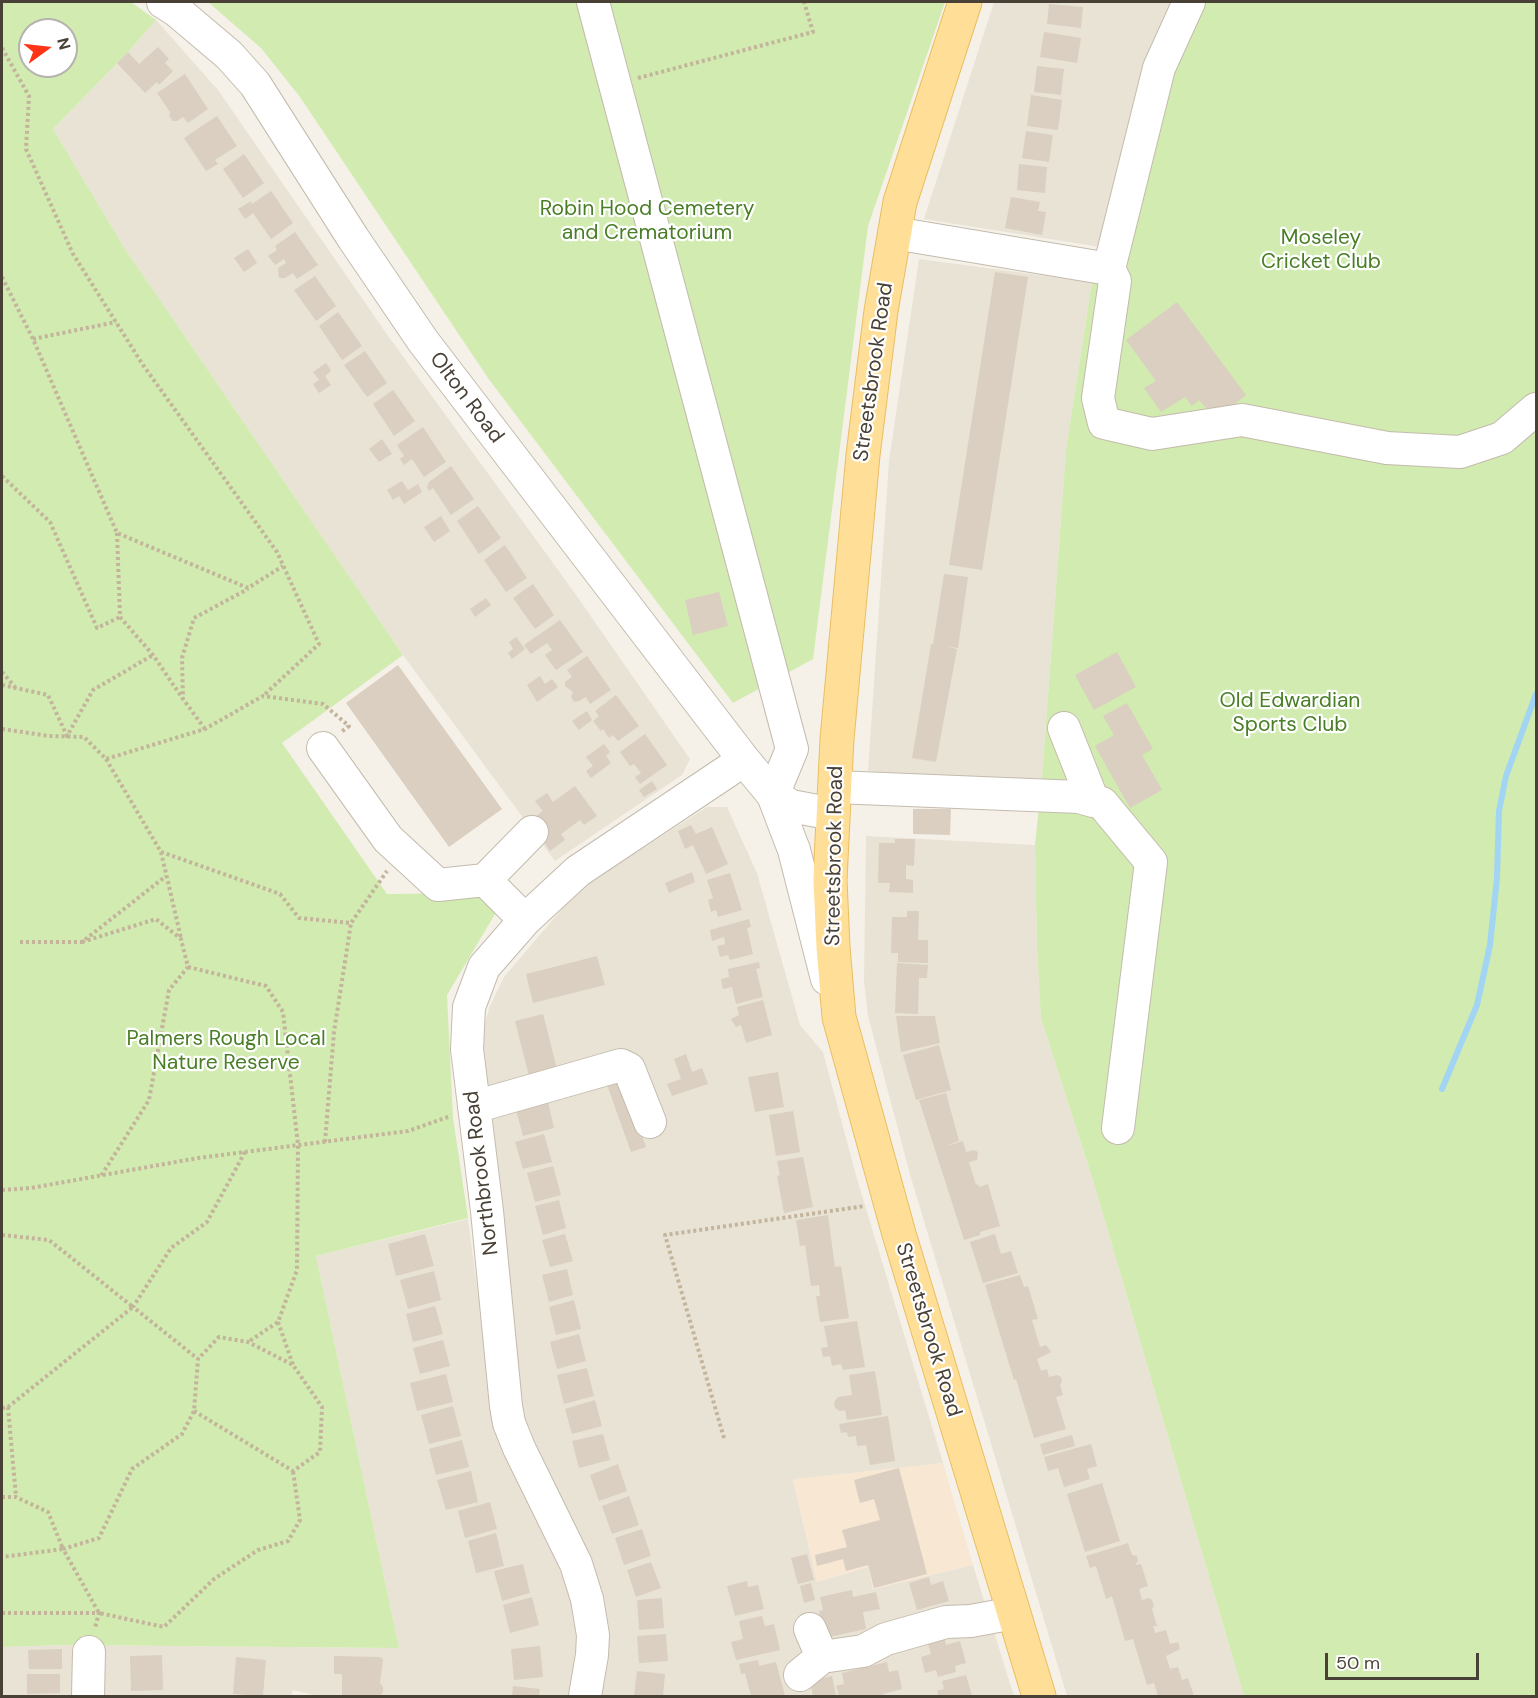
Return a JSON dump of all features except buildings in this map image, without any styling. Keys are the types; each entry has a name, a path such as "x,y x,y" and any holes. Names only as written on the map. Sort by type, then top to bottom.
{"main road":[{"name":"Streetsbrook Road","path":"965,2 900,202 894,233 863,456 834,785 830,880 839,1017 890,1202 1039,1696"}],"street":[{"name":"Olton Road","path":"164,2 229,55 255,84 353,238 423,341 773,795 794,850 820,956 839,1017"},
{"path":"593,2 792,749 834,785 1079,797 1102,803 1151,862 1118,1128"},
{"path":"1189,2 1159,68 1109,269 1115,281 1098,398 1104,423 1152,434 1242,420 1387,448 1460,452 1502,438 1536,409"},
{"path":"894,233 1109,269"},
{"path":"1064,728 1093,801"},
{"path":"323,748 388,839 438,885 485,880 532,832"},
{"path":"773,795 792,749"},
{"name":"Northbrook Road","path":"585,1696 593,1635 587,1599 576,1564 519,1448 507,1414 487,1211 467,1049 470,1007 484,968 525,920 578,871 744,760"},
{"name":"Olton Road","path":"773,795 791,806 834,785"},
{"path":"485,880 525,920"},
{"path":"474,1107 621,1065 629,1068 650,1122"},
{"path":"810,1654 863,1651 886,1639 946,1622 971,1621 1014,1613"},
{"path":"88,1696 90,1652"}],"path":[{"path":"614,84 813,32 804,2"},
{"path":"2,48 29,96 26,149 73,254 143,365 277,552 320,644 263,696 205,729 106,759"},
{"path":"2,277 33,339 117,533 120,617 153,655 205,729"},
{"path":"33,339 116,322"},
{"path":"2,477 50,522 97,628 120,617"},
{"path":"117,533 248,588"},
{"path":"183,699 182,658 194,618 283,566"},
{"path":"67,736 93,690 153,655"},
{"path":"2,672 16,688"},
{"path":"2,685 48,695 67,736"},
{"path":"263,696 323,704 349,726 323,748"},
{"path":"2,729 84,737 106,759 161,852 188,967"},
{"path":"326,1142 334,1032 351,923 401,850"},
{"path":"161,852 280,894 299,918 351,923"},
{"path":"82,942 166,876"},
{"path":"20,942 82,942 156,919 181,939"},
{"path":"188,967 266,986 283,1012 298,1145 297,1270 278,1322 248,1342"},
{"path":"101,1176 149,1100 169,990 188,967"},
{"path":"2,1190 31,1188 198,1158 408,1131 474,1107"},
{"path":"2,1408 8,1407 132,1306 171,1248 207,1222 245,1152"},
{"path":"724,1438 665,1235 890,1202"},
{"path":"2,1235 49,1240 198,1359"},
{"path":"278,1322 293,1365 322,1407 320,1452 293,1471"},
{"path":"2,1557 63,1549 99,1538 132,1469 182,1434 194,1411 198,1359 219,1337 248,1342 293,1365"},
{"path":"8,1407 16,1497"},
{"path":"194,1411 293,1471"},
{"path":"2,1613 99,1613 164,1627 214,1579 258,1550 288,1541 300,1520 293,1471"},
{"path":"2,1497 16,1497 48,1512 63,1549 99,1613"}],"shaded area":[{"path":"994,2 1177,2 1100,247 924,219"},
{"path":"156,20 218,90 386,333 574,592 690,759 682,775 555,861 403,655 125,249 53,129"},
{"path":"919,259 1092,282 1066,450 1042,778 946,778 868,771 889,461"},
{"path":"707,807 727,807 757,873 800,1025 823,1052 857,1179 943,1463 793,1480 817,1582 868,1567 873,1589 973,1565 1014,1696 599,1696 518,1395 482,1082 482,1033 490,1006 504,977 578,890"},
{"path":"866,836 1035,845 1041,1018 1095,1187 1244,1696 1067,1696 911,1178 868,1016 864,982"},
{"path":"468,1219 491,1393 575,1605 579,1646 571,1696 318,1696 293,1690 291,1696 2,1696 2,1647 69,1645 399,1648 316,1256"},
{"path":"943,1463 973,1565 873,1589 868,1567 817,1582 793,1479"}],"green space":[{"name":"Palmers Rough Local Nature Reserve","path":"2,2 131,2 156,20 53,129 125,249 403,655 282,743 387,894 479,893 498,909 447,995 453,1118 468,1218 316,1256 399,1648 69,1645 2,1647"},
{"name":"Robin Hood Cemetery and Crematorium","path":"208,2 945,2 868,226 813,659 733,703 488,378 300,97 261,48"},
{"name":"Old Edwardian Sports Club","path":"1177,2 1536,2 1536,1696 1244,1696 1095,1187 1041,1018 1035,845 1066,450 1092,282 1100,247"}],"waterway":[{"path":"1442,1089 1477,1005 1490,945 1497,878 1499,811 1506,776 1536,694"}],"park label":[{"name":"Moseley Cricket Club","path":"1321,250"}]}
